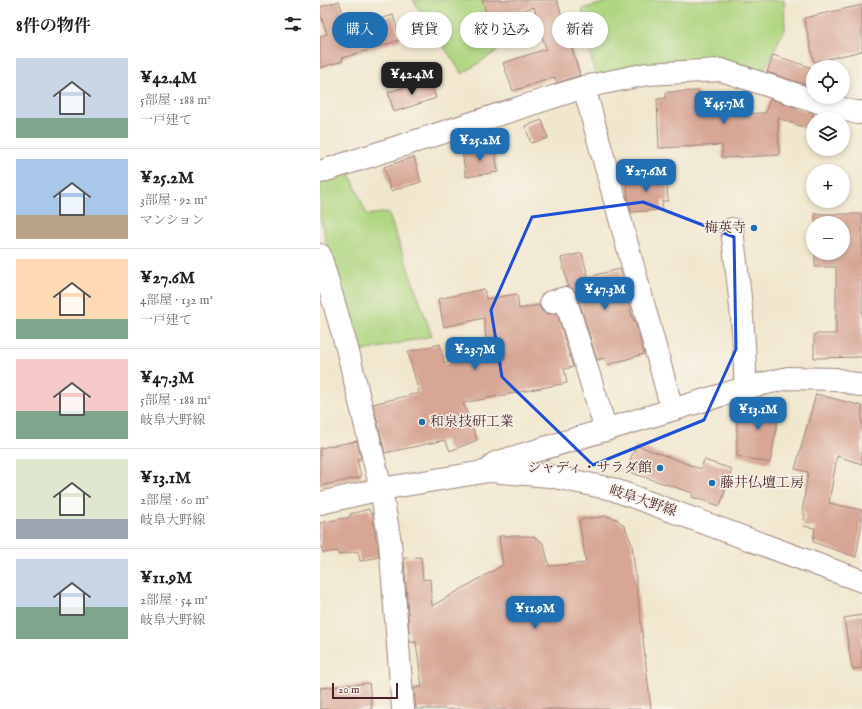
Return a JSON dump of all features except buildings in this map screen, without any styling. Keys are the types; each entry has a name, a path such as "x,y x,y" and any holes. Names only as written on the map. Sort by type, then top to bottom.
{"street":[{"path":"320,172 584,87 647,74 721,70 828,105 858,113 862,112"},
{"path":"584,87 672,409"},
{"path":"732,229 746,373 745,388"},
{"path":"320,255 347,348 381,489 390,542 403,709"},
{"path":"551,302 565,298 606,430"},
{"path":"488,471 494,463 672,409 745,388 788,378 836,378 862,386"},
{"name":"岐阜大野線","path":"320,503 381,489 488,471 550,476 612,489 862,581"}],"highlighted area":[{"path":"643,202 734,237 736,349 704,420 593,465 502,377 491,310 532,217"}],"green space":[{"path":"413,0 487,0 489,12 460,12 460,48 496,48 497,51 462,74 445,48 452,48 452,12 421,12"},
{"path":"614,0 784,0 785,29 762,73 595,76 590,48 608,48 608,12 583,12 582,9"},
{"path":"348,169 367,215 388,212 432,336 355,353 320,217 320,178"}],"place":[{"name":"梅英寺","path":"754,228"},
{"name":"和泉技研工業","path":"422,422"},
{"name":"シャディ・サラダ館","path":"660,468"},
{"name":"藤井仏壇工房","path":"712,483"}]}
